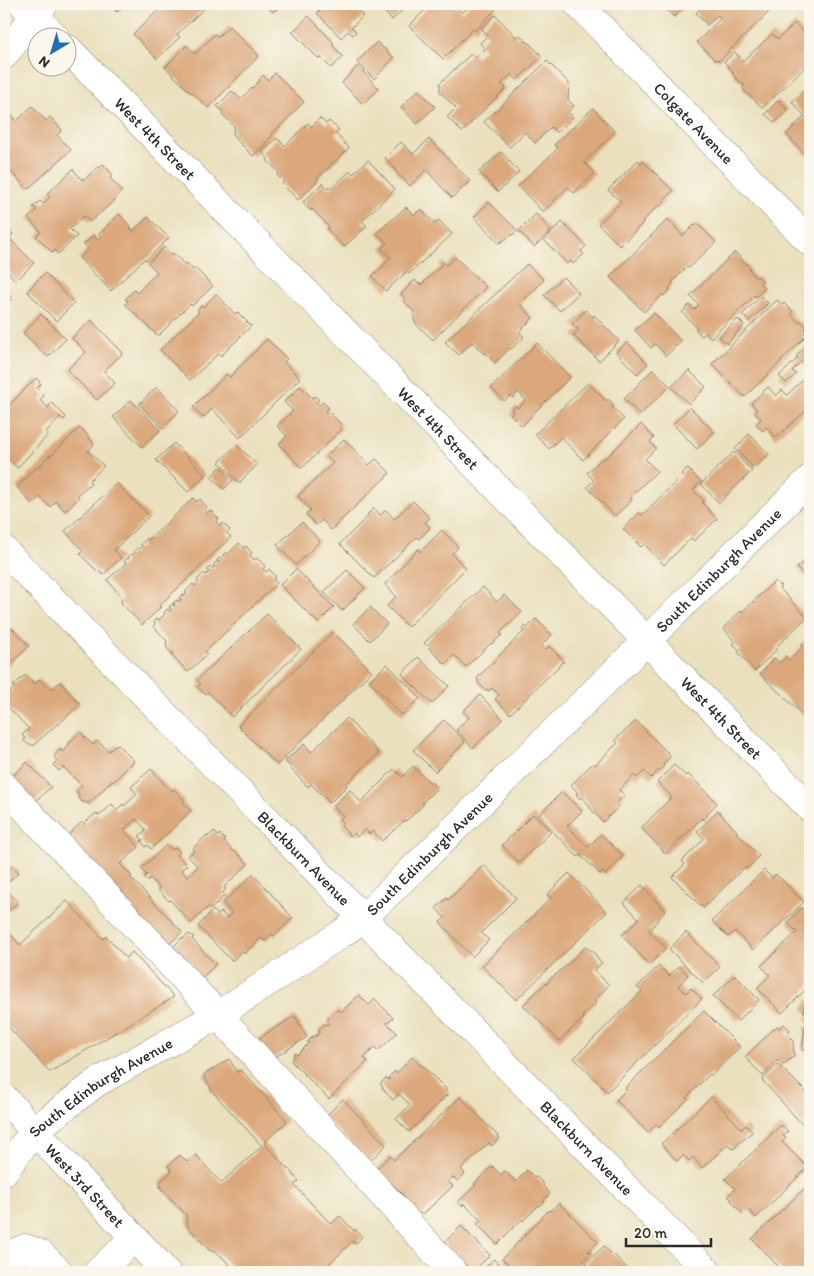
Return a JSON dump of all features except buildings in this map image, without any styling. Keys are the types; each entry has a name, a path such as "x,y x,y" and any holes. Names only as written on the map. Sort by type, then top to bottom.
{"street":[{"name":"Colgate Avenue","path":"578,4 810,242"},
{"path":"4,55 34,8 49,28"},
{"name":"West 4th Street","path":"78,59 810,808"},
{"name":"South Edinburgh Avenue","path":"4,1171 34,1130 96,1083 218,1014 341,934 362,918 810,479"},
{"name":"Blackburn Avenue","path":"4,550 708,1272"},
{"path":"4,786 218,1014 453,1272"},
{"name":"West 3rd Street","path":"4,1098 166,1272"},
{"path":"98,1272 134,1238"},
{"path":"4,1257 25,1248 41,1254 60,1272"}]}
